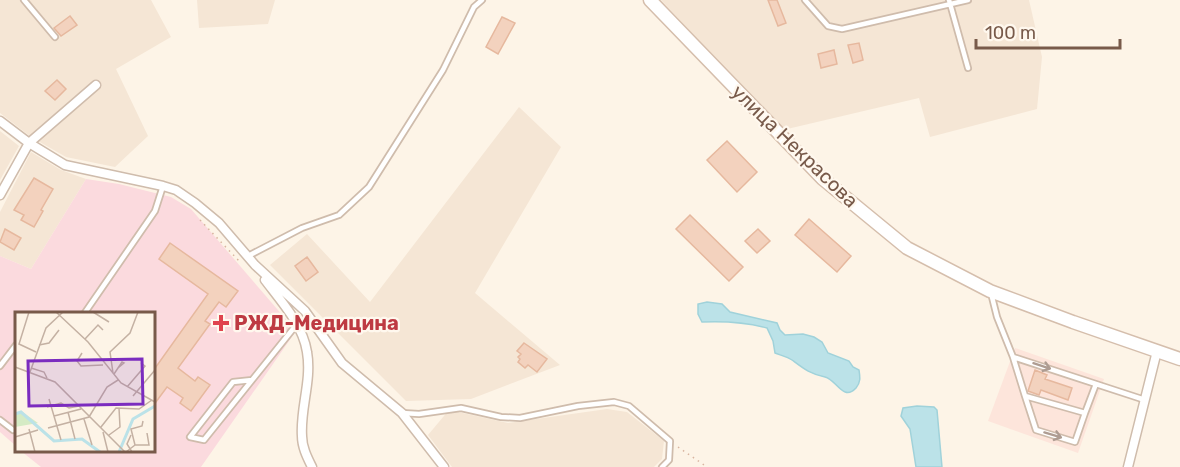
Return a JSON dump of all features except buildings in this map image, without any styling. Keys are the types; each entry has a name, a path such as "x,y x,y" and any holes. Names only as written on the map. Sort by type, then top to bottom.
{"main road":[{"name":"улица Некрасова","path":"652,1 823,179 907,248 990,291 1180,359"}],"street":[{"path":"0,195 29,143 96,85"},
{"path":"0,121 29,143 65,165 163,186 176,190 195,203 219,223 246,256 305,311 342,363 402,413 444,467"},
{"path":"255,265 297,324 307,349 309,368 302,435 305,452 312,467"},
{"path":"1128,467 1157,351"}],"lane":[{"path":"24,0 55,37"},
{"path":"246,256 302,228 339,215 369,187 443,70 474,7 482,0"},
{"path":"805,0 828,26 842,29 949,2 968,0"},
{"path":"949,2 968,68"},
{"path":"85,312 155,211 163,186"},
{"path":"990,291 1036,430 1075,442 1096,384"},
{"path":"252,380 233,382 190,436 204,440 297,324"},
{"path":"0,366 15,346"},
{"path":"1013,357 1145,400"},
{"path":"1026,396 1085,412"},
{"path":"402,413 419,414 461,408 501,417 520,418 578,406 614,402 629,406 670,441 669,460 662,467"},
{"path":"0,420 13,430"}],"path":[{"path":"199,219 239,262 246,256"},
{"path":"670,441 706,467"}],"shaded area":[{"path":"0,0 151,0 171,37 116,69 148,136 115,167 66,157 31,137 0,113"},
{"path":"197,0 275,0 268,24 199,28"},
{"path":"661,0 1029,0 1042,57 1037,109 930,137 919,98 783,130"},
{"path":"519,107 561,147 475,293 560,365 471,399 406,401 270,265 307,234 370,302"},
{"path":"0,131 19,146 0,180"},
{"path":"31,152 61,170 86,179 31,269 0,256 0,212"},
{"name":"РЖД-Медицина","path":"86,179 119,184 171,197 191,209 296,331 201,467 41,467 22,452 154,452 154,312 15,312 15,445 0,432 0,256 31,269"},
{"path":"1015,348 1104,379 1078,453 988,421"},
{"path":"607,409 627,412 664,441 662,459 654,467 452,467 428,435 449,410 508,423"}],"water":[{"path":"707,302 722,304 730,312 777,323 785,335 803,334 814,337 822,342 828,353 849,361 859,370 858,386 851,392 843,391 829,379 811,373 790,359 775,353 767,328 735,322 702,322 698,314 698,304"},
{"path":"934,407 937,410 942,467 916,467 910,429 901,416 903,408"}],"place":[{"name":"РЖД-Медицина","path":"221,323"}]}
